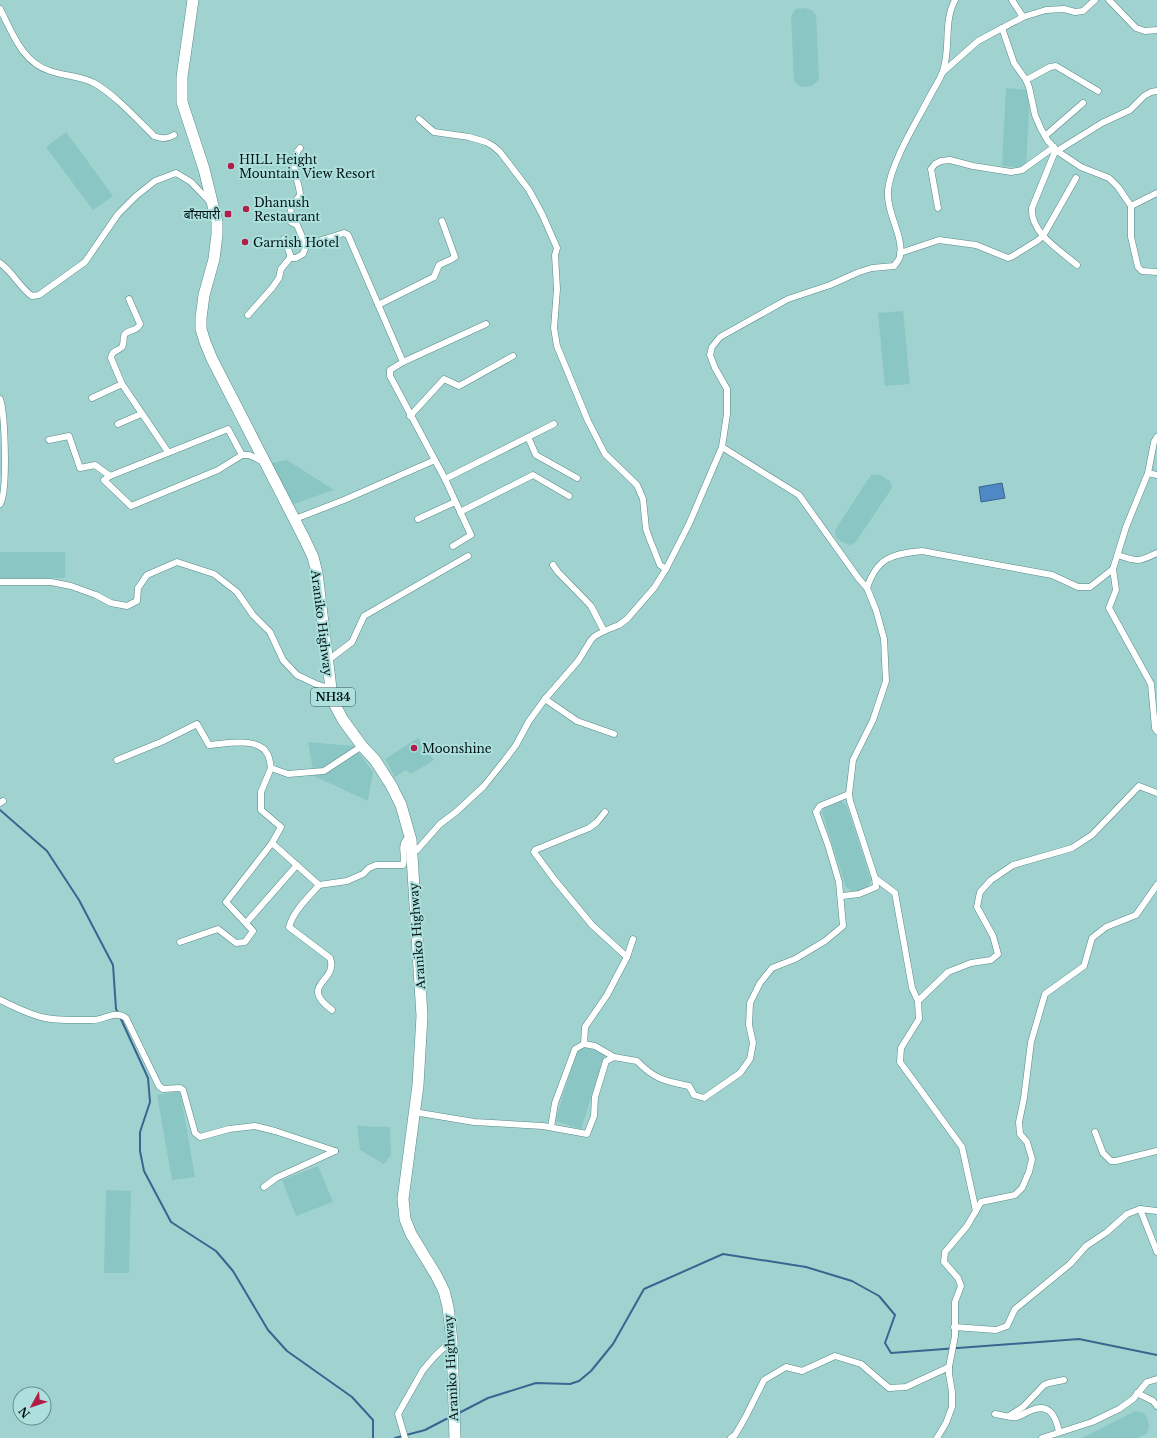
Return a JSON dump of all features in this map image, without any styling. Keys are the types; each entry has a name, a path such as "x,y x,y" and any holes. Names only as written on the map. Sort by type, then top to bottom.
{"highway":[{"name":"Araniko Highway","path":"193,0 182,77 182,102 217,222 216,245 202,308 201,329 212,359 295,519 313,558 331,689 335,705 342,720 375,760 391,785 401,805 411,840 422,1016 418,1078 403,1199 405,1219 411,1234 436,1275 444,1291 448,1307 452,1341 455,1434"}],"street":[{"path":"412,852 417,850 440,824 456,812 484,786 516,745 529,721 545,698 578,661 591,640 595,636 619,625 627,619 654,588 666,569 689,524 722,447 727,414 727,389 715,368 710,355 712,347 720,337 788,299 830,285 859,272 872,268 894,266 900,256 900,241 889,209 888,190 893,171 906,141 943,72 948,50 950,9 955,0"},
{"path":"1012,0 1023,17"},
{"path":"943,72 978,41 1023,17 1046,10 1064,10 1075,12 1083,11 1096,0"},
{"path":"1109,0 1136,28 1145,32 1157,30"},
{"path":"0,9 25,56 36,65 49,71 94,83 106,91 154,136 162,139 169,138 174,135"},
{"path":"1002,28 1014,63 1029,87 1035,115 1040,129 1055,149 1081,167 1109,178 1118,187 1131,206 1131,237 1138,267 1142,271 1157,272"},
{"path":"1026,80 1050,67 1056,66 1098,91"},
{"path":"938,208 931,169 940,161 950,160 973,166 1011,172 1022,170 1055,149 1102,123 1130,110 1144,96 1151,92 1157,91"},
{"path":"1045,136 1083,104"},
{"path":"419,119 434,132 469,137 486,142 493,146 500,152 529,190 542,214 557,248 555,255 557,289 554,328 557,346 588,421 605,454 637,485 642,499 646,529 660,565 666,569"},
{"path":"248,315 279,278 280,269 290,258 296,258 303,254 306,246 297,226 291,222 290,217 290,205 297,201 300,193 295,169 296,155 300,148"},
{"path":"1055,149 1032,208 1032,213 1034,221 1042,236 1077,265"},
{"path":"0,263 8,268 24,290 32,296 39,295 85,262 118,214 136,196 155,181 176,173 191,182 214,208"},
{"path":"900,253 939,240 976,245 1011,258 1042,236 1076,178"},
{"path":"1131,206 1157,193"},
{"path":"378,305 434,277 438,265 452,260 455,257 442,221"},
{"path":"304,242 315,242 344,232 348,235 403,362"},
{"path":"284,239 290,258"},
{"path":"129,299 140,324 137,329 126,333 124,336 124,343 114,351 111,358 122,384 168,452"},
{"path":"453,546 471,535 445,479 390,376 390,370 403,362 486,324"},
{"path":"410,416 444,379 459,386 513,356"},
{"path":"92,398 122,384"},
{"path":"0,398 4,431 4,492 2,502 0,504"},
{"path":"118,424 141,414"},
{"path":"445,479 554,424"},
{"path":"242,455 228,429 168,452 110,476 104,480 131,506 218,470 242,455 249,455 266,463"},
{"path":"48,440 69,436 80,468 95,465 110,476"},
{"path":"528,437 536,455 577,478"},
{"path":"1157,437 1154,442 1148,473 1126,526 1113,569 1116,590 1109,608 1151,684 1155,728 1157,731"},
{"path":"722,447 799,495 867,588 876,610 884,639 886,681 873,720 853,760 849,794 875,878 876,887 859,894 842,896"},
{"path":"295,519 344,500 435,460"},
{"path":"1148,473 1157,475"},
{"path":"460,512 533,475 569,496"},
{"path":"418,519 455,502"},
{"path":"867,588 870,579 879,566 888,558 900,554 922,551 1052,575 1078,587 1090,587 1113,569"},
{"path":"1118,555 1138,561 1157,553"},
{"path":"327,661 352,642 364,616 468,556"},
{"path":"0,582 51,582 71,586 96,595 111,603 127,606 137,601 138,588 147,575 177,562 214,574 237,592 253,615 270,632 283,660 297,675 331,689"},
{"path":"553,564 558,572 590,606 604,631"},
{"path":"545,698 577,721 614,734"},
{"path":"117,760 161,742 197,724 209,745 252,743 263,747 268,755 271,768 261,792 261,810 281,827 272,844 226,902 253,931 245,942 236,942 218,929 180,942"},
{"path":"271,768 288,774 324,771 362,746"},
{"path":"918,1001 948,972 971,963 991,960 998,954 993,936 977,908 980,892 991,880 1013,865 1072,848 1092,835 1139,786 1157,793"},
{"path":"551,1127 555,1103 575,1049 584,1044 595,1046 614,1057 637,1060 647,1072 665,1081 688,1086 694,1095 704,1098 740,1073 750,1059 753,1043 749,1025 750,1003 760,983 772,968 795,959 825,941 843,926 842,896 839,882 816,812 820,806 849,794"},
{"path":"605,812 597,822 589,828 535,850 534,852 592,925 627,957"},
{"path":"332,1010 319,999 317,994 332,968 330,958 289,927 291,920 319,885 347,881 363,874 369,868 376,865 403,865 404,843 406,840 411,840"},
{"path":"272,844 319,885"},
{"path":"246,923 297,865"},
{"path":"875,878 895,892 912,988 918,1001 919,1019 901,1048 900,1062 962,1147 976,1211"},
{"path":"937,1438 946,1423 952,1407 952,1392 948,1374 955,1336 955,1302 961,1286 958,1278 944,1262 945,1252 967,1226 981,1202 1016,1195 1022,1188 1030,1172 1032,1159 1027,1142 1020,1134 1019,1122 1032,1042 1046,994 1084,966 1092,938 1106,928 1136,915 1157,884"},
{"path":"584,1044 586,1027 603,1003 627,957 633,939"},
{"path":"0,1000 42,1017 92,1021 114,1014 122,1015 126,1018 159,1086 163,1089 180,1088 183,1090 195,1133 200,1137 229,1129 255,1126 335,1151 276,1178 264,1187"},
{"path":"414,1112 474,1122 551,1127 587,1134 594,1116 595,1097 606,1061 614,1057"},
{"path":"1095,1132 1103,1153 1111,1161 1116,1162 1157,1151"},
{"path":"954,1327 996,1330 1007,1326 1015,1309 1070,1264 1086,1246 1107,1232 1127,1214 1140,1209 1157,1211"},
{"path":"1140,1209 1157,1252"},
{"path":"405,1438 398,1414 423,1370 452,1341"},
{"path":"731,1438 745,1418 764,1380 786,1367 802,1371 835,1356 861,1364 889,1388 906,1387 949,1367"},
{"path":"1042,1438 1092,1422 1119,1409 1138,1394 1147,1382 1157,1378"},
{"path":"1009,1416 1023,1407 1044,1385 1064,1380"},
{"path":"1138,1394 1156,1402"},
{"path":"995,1414 1020,1416 1039,1408 1044,1408 1052,1414 1059,1432"}],"shaded area":[{"path":"804,8 811,10 816,15 819,80 813,85 806,87 799,86 794,81 791,16 796,9"},
{"path":"1006,88 1030,90 1026,168 1002,166"},
{"path":"66,132 113,196 93,210 46,147"},
{"path":"903,311 910,384 885,386 878,313"},
{"path":"287,460 334,490 291,505 272,463"},
{"path":"878,474 890,481 892,488 855,543 849,545 842,542 836,538 835,530 871,475"},
{"path":"0,552 65,552 65,578 0,578"},
{"name":"Moonshine","path":"418,738 434,760 411,774 406,770 395,777 385,759"},
{"path":"308,742 354,746 373,772 368,801 314,776"},
{"path":"840,800 847,806 871,880 868,887 860,891 852,891 846,887 822,812 826,805"},
{"path":"579,1045 605,1053 581,1129 555,1121"},
{"path":"180,1091 195,1177 172,1180 157,1095"},
{"path":"357,1126 390,1127 391,1155 384,1164 360,1150"},
{"path":"318,1166 333,1202 296,1216 282,1180"},
{"path":"106,1190 131,1191 129,1273 104,1273"},
{"path":"1135,1411 1144,1413 1148,1420 1149,1428 1147,1433 1138,1438 1082,1438"}],"water":[{"path":"1002,483 1005,498 981,502 979,487"}],"waterway":[{"path":"0,810 47,851 79,900 113,965 116,1009 118,1013"},
{"path":"120,1017 148,1078 150,1102 140,1132 140,1151 144,1171 171,1222 216,1251 233,1271 268,1330 287,1351 352,1397 373,1420 373,1438"},
{"path":"457,1414 488,1398 536,1383 570,1384 579,1381 591,1371 613,1344 644,1289 723,1254 806,1267 852,1281 879,1296 895,1315 885,1343 891,1353 1079,1339 1157,1355"},
{"path":"395,1438 425,1430 450,1417"}],"place":[{"name":"HILL Height Mountain View Resort","path":"231,166"},
{"name":"Dhanush Restaurant","path":"246,209"},
{"name":"बाँसघारी","path":"228,214"},
{"name":"Garnish Hotel","path":"245,242"},
{"name":"Moonshine","path":"414,748"}]}
